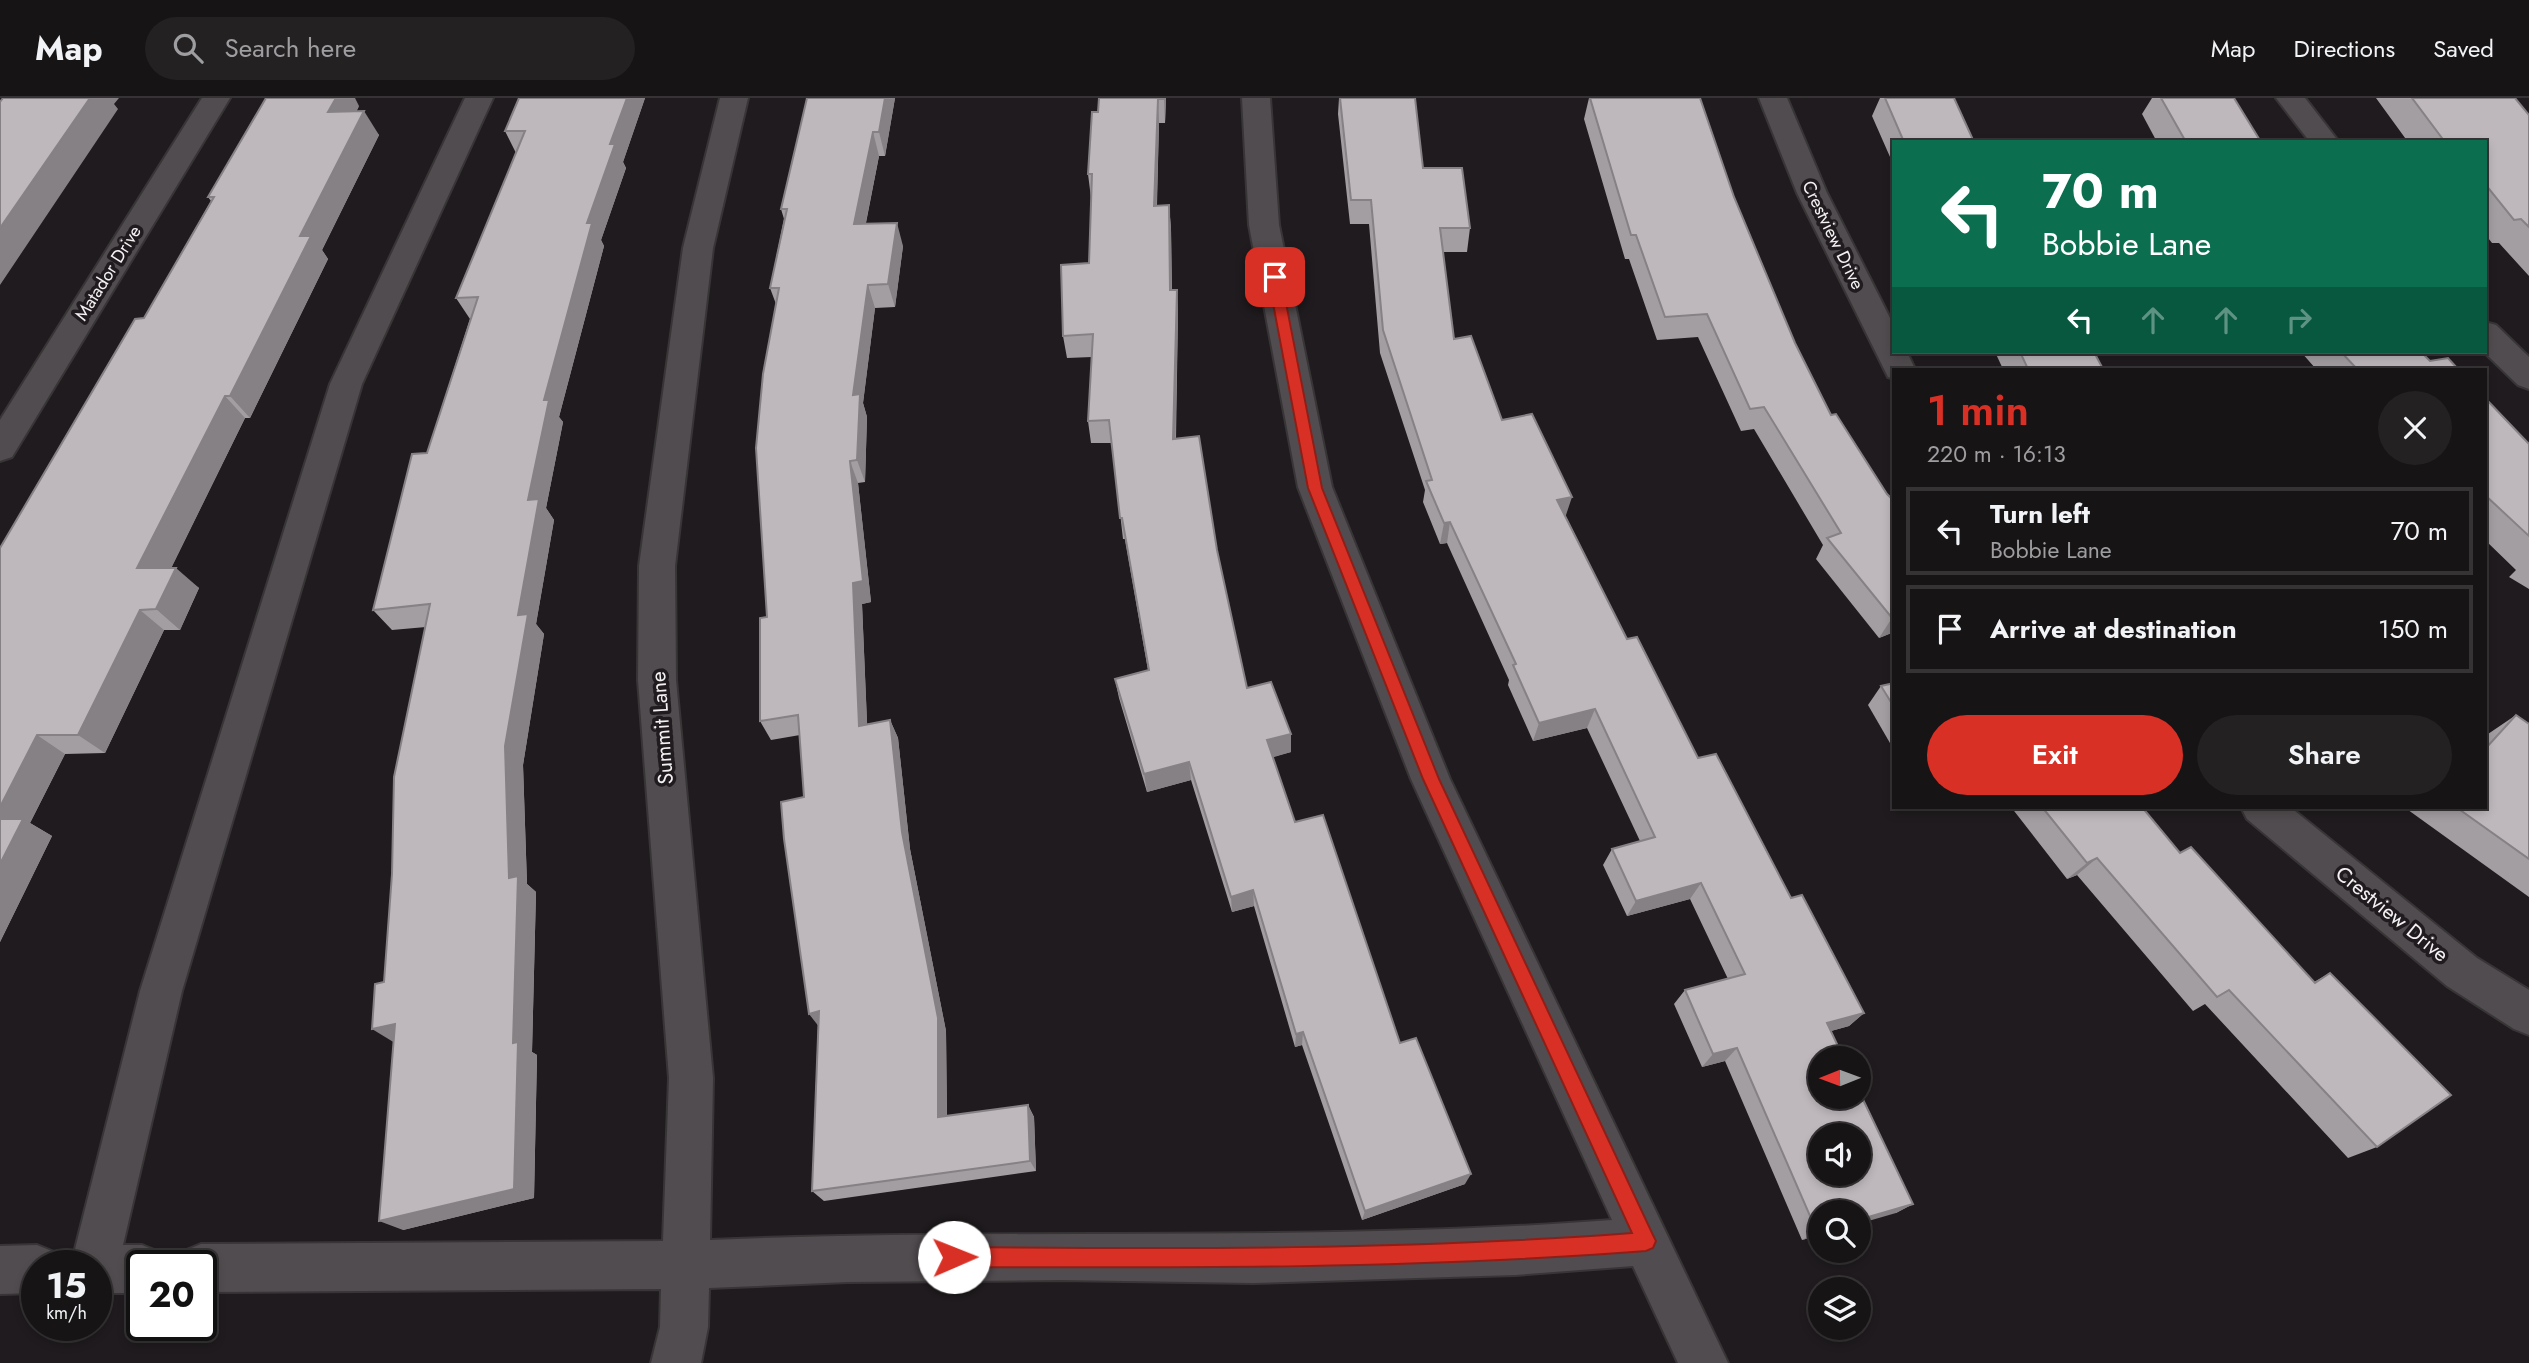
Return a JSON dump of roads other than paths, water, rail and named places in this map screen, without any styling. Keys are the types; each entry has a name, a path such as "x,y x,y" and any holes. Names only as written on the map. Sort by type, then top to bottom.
{"street":[{"name":"Matador Drive","path":"0,448 216,98"},
{"path":"100,1250 160,991 346,384 479,98"},
{"name":"Summit Lane","path":"676,1363 684,1327 691,1078 657,680 657,566 698,248 734,98"},
{"path":"1256,98 1264,225 1315,488 1431,779 1703,1363"},
{"name":"Crestview Drive","path":"1773,98 1812,193 1899,368"},
{"path":"2290,98 2323,140"},
{"path":"2487,336 2529,377"},
{"name":"Crestview Drive","path":"2263,809 2462,972 2529,1014"},
{"path":"217,1268 686,1265 848,1258 1061,1256 1253,1259 1515,1251 1646,1241"},
{"path":"0,1270 21,1269"}]}
